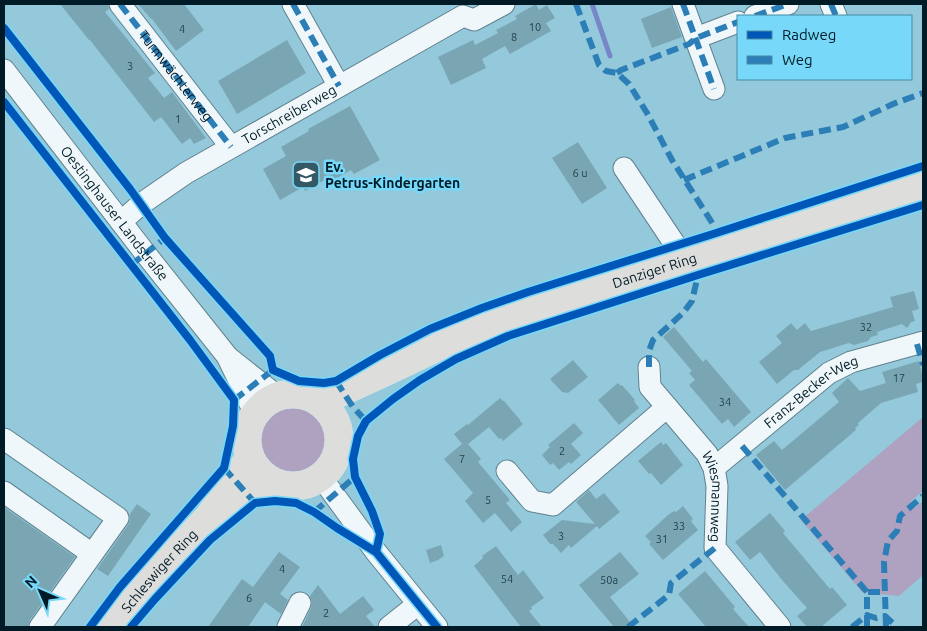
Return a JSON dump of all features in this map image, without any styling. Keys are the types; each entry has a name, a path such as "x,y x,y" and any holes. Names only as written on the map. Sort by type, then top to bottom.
{"main road":[{"name":"Danziger Ring","path":"319,402 454,339 505,318 923,185"},
{"name":"Danziger Ring","path":"337,424 391,369"},
{"path":"306,395 319,402 330,411 337,424 340,438 338,453 331,466 321,477 305,485 288,486 271,481 258,470 250,457 247,442 249,428 255,414 265,404 278,396 306,395"},
{"name":"Schleswiger Ring","path":"111,627 156,572 209,517 250,457"},
{"name":"Schleswiger Ring","path":"209,517 271,481"}],"street":[{"name":"Turmwächterweg","path":"120,4 231,147"},
{"path":"293,4 339,86"},
{"name":"Torschreiberweg","path":"121,222 141,204 186,173 339,86 460,10 474,20 504,4"},
{"path":"684,4 714,90"},
{"path":"758,15 788,4"},
{"path":"696,38 737,22"},
{"name":"Oestinghauser Landstraße","path":"4,70 227,356 255,414"},
{"path":"624,168 676,246 688,260"},
{"name":"Franz-Becker-Weg","path":"714,468 829,373 851,362 923,342"},
{"name":"Oestinghauser Landstraße","path":"227,356 278,396"},
{"name":"Wiesmannweg","path":"649,367 650,388 706,454 714,468 717,486 715,548 780,627"},
{"path":"507,471 532,501 553,505 667,407"},
{"path":"4,439 118,518 40,627"},
{"path":"321,477 376,552 437,627"},
{"path":"4,492 92,554"},
{"path":"288,627 300,602"},
{"path":"389,627 418,604"}],"shaded area":[{"path":"294,404 314,410 324,420 330,440 324,460 314,470 294,476 274,470 264,460 258,440 264,420 274,410"},
{"path":"923,417 923,491 910,502 915,508 923,501 923,575 899,596 862,592 801,520"}],"building":[{"path":"60,4 108,4 109,9 105,12 155,73 148,78 164,98 172,92 206,138 194,144 190,138 182,144 161,117 154,122"},
{"path":"138,4 184,4 204,30 176,51"},
{"path":"536,4 539,10 547,5 555,18 546,23 551,31 510,54 505,46 482,59 486,68 451,85 438,57 473,40 475,45 498,33 496,30 517,19 515,16"},
{"path":"671,7 682,37 652,48 641,19"},
{"path":"287,40 306,73 237,114 218,81"},
{"path":"350,106 380,160 354,174 351,170 330,182 328,178 305,191 303,187 280,200 263,169 286,156 281,147 309,131 308,129"},
{"path":"578,142 607,188 582,204 552,158"},
{"path":"914,291 919,309 912,311 915,321 911,322 907,328 902,324 877,332 878,335 871,337 868,341 854,345 849,343 820,352 777,384 759,362 782,343 776,336 791,323 797,330 805,323 811,331 893,307 890,297"},
{"path":"674,327 703,362 706,359 751,412 734,427 728,419 722,424 689,385 695,380 689,373 692,371 663,337"},
{"path":"573,360 588,377 568,393 562,392 550,379"},
{"path":"919,361 923,382 916,384 918,392 881,403 858,423 859,425 855,428 856,430 785,490 756,455 774,441 782,450 839,402 832,393 848,378 860,391 886,383 882,372"},
{"path":"618,383 635,400 639,408 619,425 598,400"},
{"path":"500,398 523,424 503,441 489,427 468,444 481,459 478,462 510,500 506,503 522,522 511,532 495,513 483,523 465,501 473,493 444,459 462,444 454,434 468,425"},
{"path":"574,423 583,433 571,444 581,455 571,464 569,462 559,470 553,463 550,465 542,455 550,447 548,445"},
{"path":"661,442 663,445 666,443 683,465 661,485 638,461"},
{"path":"589,490 596,499 604,493 620,512 599,529 597,526 571,548 569,545 561,553 543,535 562,520 595,524 576,502"},
{"path":"137,504 151,514 108,576 97,569 128,525 130,514"},
{"path":"683,506 693,519 691,521 698,530 663,560 649,544 651,542 645,536 668,515 674,511 676,512"},
{"path":"4,507 75,557 30,620 28,627 4,627"},
{"path":"770,513 785,531 783,533 830,589 832,587 847,605 821,627 807,627 797,616 807,608 760,552 750,560 735,542"},
{"path":"441,545 444,556 430,563 426,550"},
{"path":"496,546 518,575 523,570 544,598 531,607 532,609 529,611 542,627 521,627 474,566 483,558 482,556"},
{"path":"279,552 300,567 280,594 288,600 281,614 265,602 248,627 208,627 242,579 253,587"},
{"path":"620,552 639,574 610,597 634,627 614,627 579,585"},
{"path":"705,571 749,627 706,627 678,594"},
{"path":"318,585 340,614 363,596 374,610 366,616 375,627 302,627 311,608 310,596"}],"waterway":[{"path":"592,4 610,56"}],"marked path":[{"path":"120,4 231,147"},
{"path":"293,4 339,86"},
{"path":"576,4 599,65 606,71 617,73 629,84 672,160 718,232"},
{"path":"683,4 714,89"},
{"path":"758,15 788,4"},
{"path":"831,4 836,15"},
{"path":"617,73 689,44 696,38 737,22"},
{"path":"684,180 785,138 843,127 893,104 923,93"},
{"path":"131,265 165,238"},
{"path":"649,367 649,351 653,340 683,313 692,301 698,275"},
{"path":"917,344 923,365"},
{"path":"234,400 273,370"},
{"path":"336,381 353,407 366,421"},
{"path":"742,446 867,592"},
{"path":"224,468 255,503"},
{"path":"314,512 355,477"},
{"path":"886,627 884,562 888,541 897,531 900,516 923,496"},
{"path":"628,627 669,595 671,583 715,548"},
{"path":"867,627 867,592 886,592"},
{"path":"852,627 867,615 876,618 885,616 897,627"}],"cycle path":[{"path":"4,28 130,189 165,238 270,356 273,370"},
{"path":"4,102 190,340 234,400 233,426 224,468 120,587 90,627"},
{"path":"273,370 299,381 324,383 336,381 430,329 482,308 923,166"},
{"path":"376,552 380,534 372,511 355,477 353,459 358,436 366,421 420,380 456,359 508,336 923,205"},
{"path":"131,627 210,540 255,503 275,501 296,503 314,512 376,552 437,627"}],"place":[{"name":"Ev. Petrus-Kindergarten","path":"306,175"}]}
